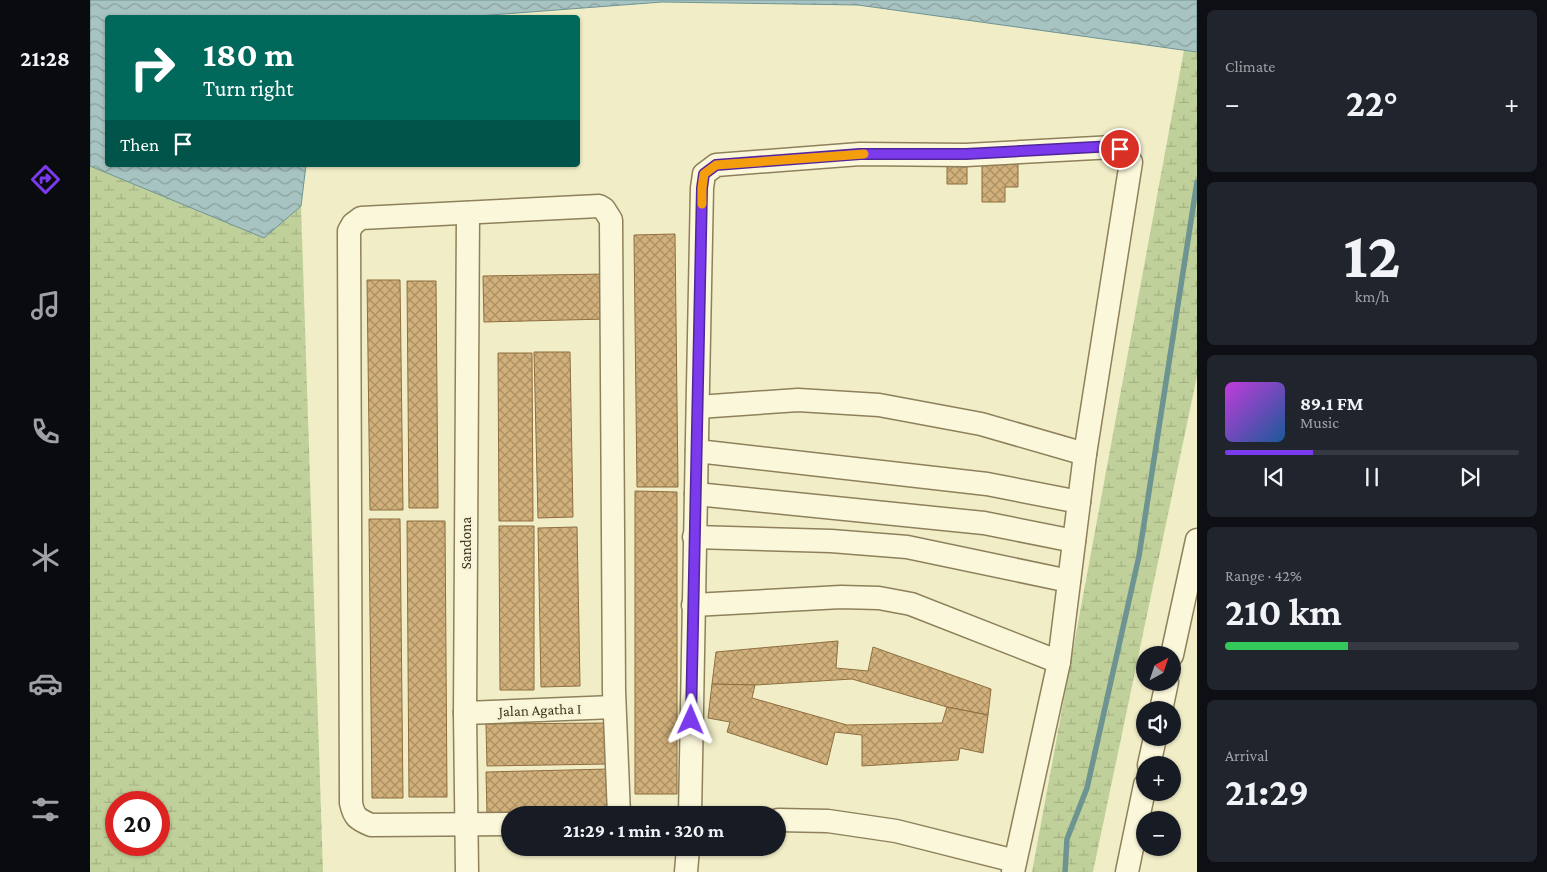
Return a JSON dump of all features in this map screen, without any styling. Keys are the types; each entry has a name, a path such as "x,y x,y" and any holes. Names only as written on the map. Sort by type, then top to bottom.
{"street":[{"path":"690,806 694,537 702,188 704,174 716,165 860,154 966,154 1114,146 1124,153 1131,162 1085,454 1059,662 1014,866 896,831 828,821 786,820"},
{"path":"501,824 371,825 359,820 353,813 351,803 349,231 352,224 361,218 599,206 604,209 611,220 614,707 619,806"},
{"name":"Sandona","path":"467,872 465,713 468,213"},
{"path":"698,407 798,400 879,405 981,424 1085,454"},
{"path":"697,451 987,484 1079,502"},
{"path":"696,494 984,523 1074,541"},
{"path":"694,537 831,541 907,547 1069,581"},
{"path":"1174,646 1197,540"},
{"path":"693,605 841,597 879,598 911,604 1059,662"},
{"name":"Jalan Agatha I","path":"465,713 614,707"},
{"path":"1126,872 1142,801"},
{"path":"686,872 687,856"}],"green space":[{"path":"1184,50 1197,52 1197,376 1140,646 1136,646 1136,667 1093,872 1032,872"},
{"path":"90,166 264,238 301,206 323,872 90,872"}],"water":[{"path":"90,0 1197,0 1197,52 858,5 662,2 491,15 105,15 105,167 306,167 301,206 264,238 90,166"}],"building":[{"path":"982,163 1018,163 1018,187 1005,187 1005,202 982,202"},
{"path":"947,166 967,167 967,184 947,184"},
{"path":"675,234 678,487 637,487 634,235"},
{"path":"606,274 607,319 484,322 483,276"},
{"path":"367,280 400,280 403,510 370,510"},
{"path":"407,281 436,281 438,508 409,508"},
{"path":"534,352 570,352 573,517 538,518"},
{"path":"498,353 532,353 533,521 499,521"},
{"path":"635,491 677,492 677,794 635,794"},
{"path":"369,519 400,519 403,798 372,798"},
{"path":"407,521 445,521 447,797 409,797"},
{"path":"499,526 534,526 534,690 500,690"},
{"path":"577,527 580,686 541,687 538,528"},
{"path":"838,641 836,668 868,671 873,647 991,689 988,715 947,707 852,679 755,685 712,684 716,652"},
{"path":"712,684 755,685 752,698 847,725 942,723 947,707 988,715 983,753 960,748 958,760 862,766 862,735 835,732 827,765 727,732 730,722 708,718"},
{"path":"608,723 608,764 487,766 486,724"},
{"path":"609,769 611,806 501,806 501,814 487,814 486,772"}],"waterway":[{"path":"1065,872 1067,839 1087,788 1139,556 1197,182"}],"slow traffic":[{"path":"702,204 704,174 716,165 864,154"}],"route":[{"path":"691,720 702,188 704,174 716,165 860,154 966,154 1114,146 1120,149"}]}
